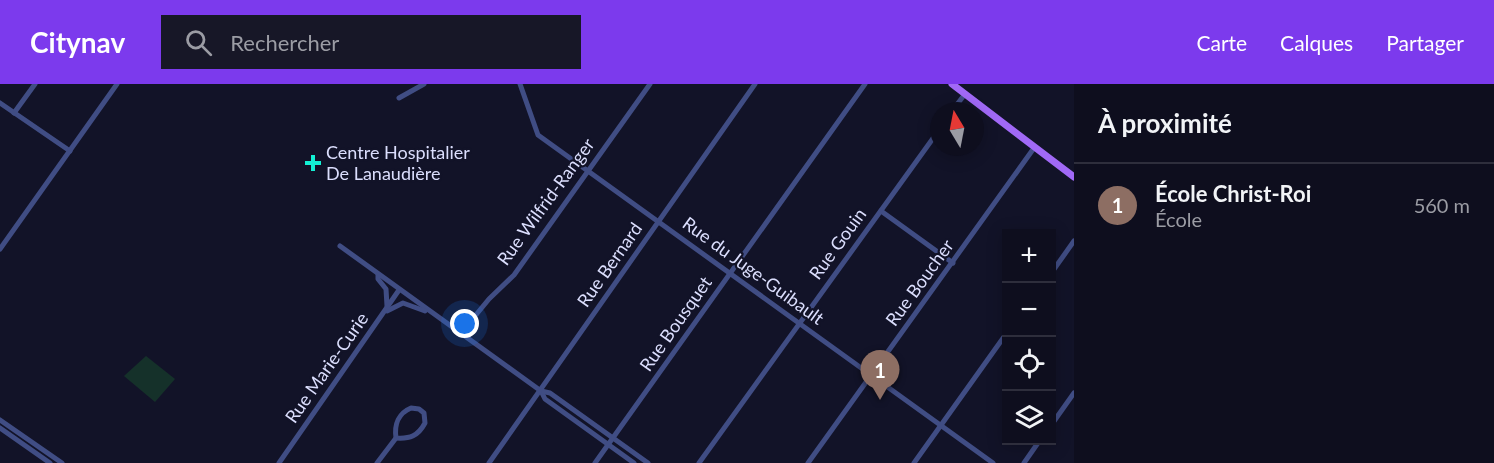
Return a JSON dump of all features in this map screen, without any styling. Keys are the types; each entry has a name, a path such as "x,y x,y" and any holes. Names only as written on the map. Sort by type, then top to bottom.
{"main road":[{"path":"952,84 1073,177"}],"street":[{"path":"14,113 35,84"},
{"path":"0,249 117,84"},
{"path":"399,98 424,84"},
{"name":"Rue du Juge-Guibault","path":"520,84 538,135 993,463"},
{"name":"Rue Wilfrid-Ranger","path":"461,333 489,299 514,275 650,84"},
{"name":"Rue Bernard","path":"489,463 755,84"},
{"name":"Rue Bousquet","path":"595,463 865,84"},
{"path":"959,102 965,94"},
{"path":"0,103 70,151"},
{"name":"Rue Gouin","path":"699,463 930,143"},
{"name":"Rue Boucher","path":"808,463 1034,148"},
{"path":"881,211 953,263"},
{"path":"1056,266 1074,241"},
{"path":"340,246 541,391 550,393 648,463"},
{"path":"378,275 387,296 384,312"},
{"name":"Rue Marie-Curie","path":"279,463 399,290"},
{"path":"380,319 393,306 403,303 432,313"},
{"path":"914,463 1004,337"},
{"path":"541,391 545,399 634,463"},
{"path":"1056,418 1074,393"},
{"path":"377,463 396,438 396,423 404,411 411,408 424,412 425,423 416,435 406,439 396,438"},
{"path":"0,420 62,463"},
{"path":"0,428 50,463"},
{"path":"1024,463 1037,445"}],"green space":[{"path":"146,356 175,379 155,402 124,376"}],"place":[{"name":"Centre Hospitalier De Lanaudière","path":"313,163"},
{"name":"École Christ-Roi","path":"880,400"}]}
